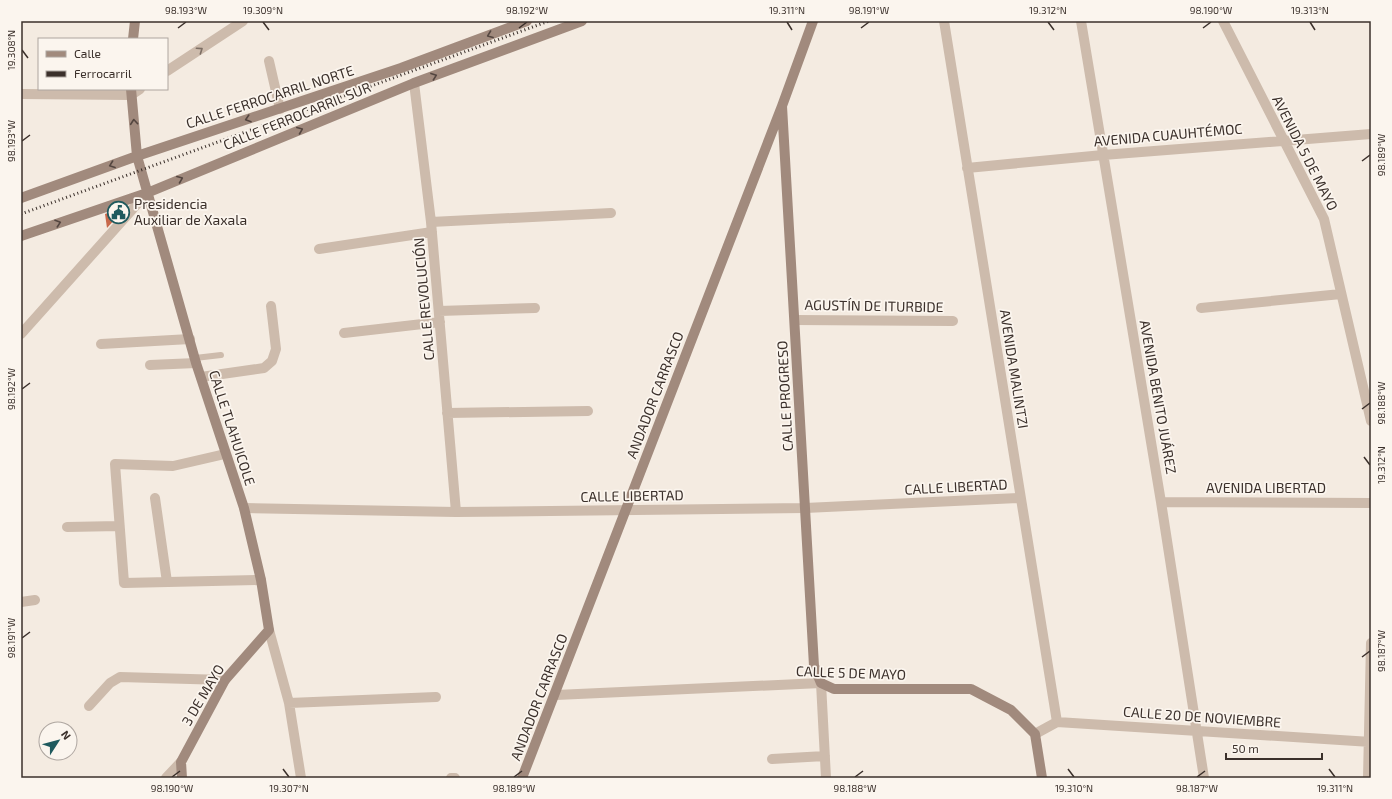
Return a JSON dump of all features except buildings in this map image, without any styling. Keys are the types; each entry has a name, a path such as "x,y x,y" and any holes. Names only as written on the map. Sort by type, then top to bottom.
{"main road":[{"path":"133,38 135,21"},
{"name":"CALLE FERROCARRIL NORTE","path":"21,198 137,156 401,68 527,21"},
{"name":"CALLE FERROCARRIL SUR","path":"21,236 147,193 414,83 582,21"},
{"name":"ANDADOR CARRASCO","path":"522,778 556,695 625,510 782,106 813,21"},
{"name":"CALLE TLAHUICOLE","path":"131,92 137,156 196,361 225,454 244,508 261,580 269,630"},
{"name":"CALLE PROGRESO","path":"782,106 814,666 821,683"},
{"name":"3 DE MAYO","path":"181,762 225,680 269,630"},
{"name":"CALLE 5 DE MAYO","path":"821,683 834,689 971,689 1011,710 1035,734"},
{"path":"1035,734 1042,778"},
{"path":"181,762 182,778"}],"street":[{"path":"168,70 243,21"},
{"name":"AVENIDA MALINTZI","path":"944,21 1057,722"},
{"name":"AVENIDA BENITO JUÁREZ","path":"1080,21 1161,502 1198,731 1204,778"},
{"name":"AVENIDA 5 DE MAYO","path":"1223,21 1324,219 1371,421"},
{"path":"269,62 280,109"},
{"name":"CALLE REVOLUCIÓN","path":"414,83 432,227 456,512"},
{"path":"21,94 131,92"},
{"name":"AVENIDA CUAUHTÉMOC","path":"967,168 1103,154 1371,134"},
{"path":"21,334 147,193"},
{"path":"319,250 432,227 611,212"},
{"path":"1201,308 1341,294"},
{"path":"201,377 264,368 272,361 276,349 271,306"},
{"path":"439,311 535,308"},
{"name":"AGUSTÍN DE ITURBIDE","path":"795,320 953,321"},
{"path":"344,334 440,322"},
{"path":"102,344 190,339"},
{"path":"150,366 196,361"},
{"path":"447,413 588,411"},
{"path":"225,454 172,466 115,464 124,583 261,580"},
{"path":"155,498 167,582"},
{"name":"CALLE LIBERTAD","path":"244,508 456,512 805,508 1020,498"},
{"name":"AVENIDA LIBERTAD","path":"1161,502 1371,503"},
{"path":"66,527 120,526"},
{"path":"21,602 35,600"},
{"name":"CALLE TLAHUICOLE","path":"269,630 289,703 301,778"},
{"path":"1368,778 1371,643"},
{"path":"89,706 110,683 120,677 225,680"},
{"path":"821,683 826,778"},
{"name":"CALLE 5 DE MAYO","path":"556,695 821,683"},
{"path":"289,703 436,697"},
{"path":"1035,734 1057,722"},
{"name":"CALLE 20 DE NOVIEMBRE","path":"1057,722 1370,742"},
{"path":"772,758 825,756"},
{"name":"3 DE MAYO","path":"166,778 181,762"}],"lane":[{"path":"196,361 221,355"}],"railway":[{"path":"21,214 549,21"}],"place":[{"name":"Presidencia Auxiliar de Xaxala","path":"119,212"}]}
